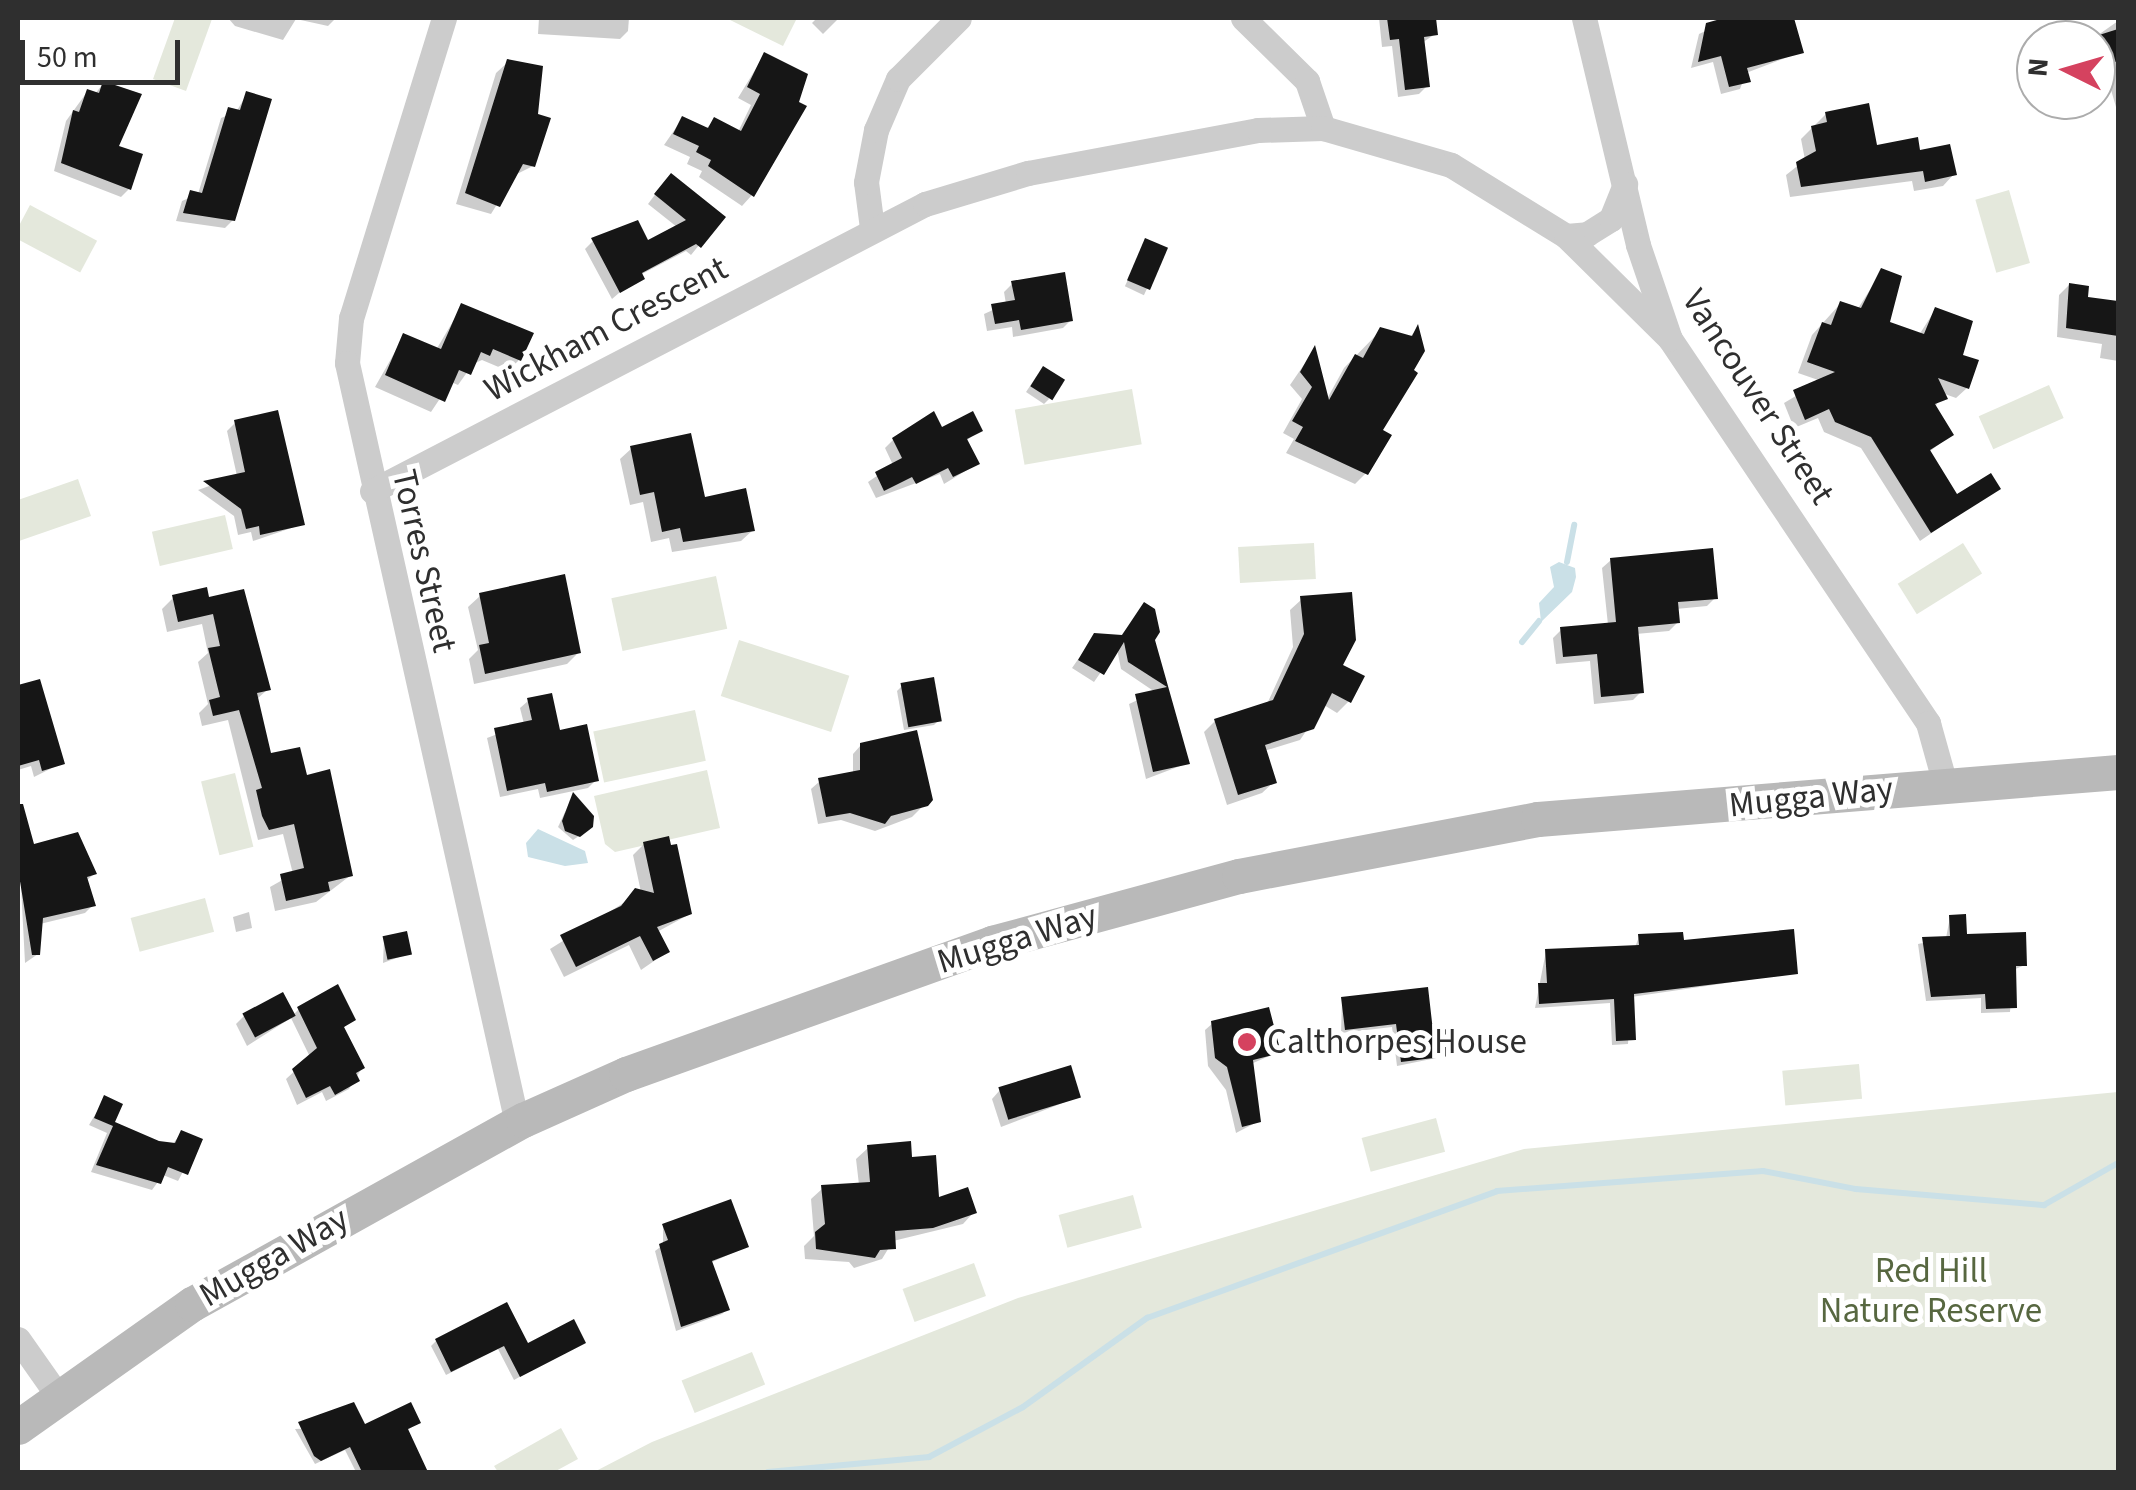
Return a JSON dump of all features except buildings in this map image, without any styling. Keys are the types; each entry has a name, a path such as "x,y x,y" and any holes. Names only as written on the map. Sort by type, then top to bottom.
{"main road":[{"name":"Mugga Way","path":"18,1427 58,1396 271,1256 517,1124 642,1068 992,942 1239,876 1538,819 2118,772"}],"street":[{"name":"Torres Street","path":"444,18 351,318 346,363 517,1124"},
{"path":"872,228 866,182 876,130 898,78 959,18"},
{"path":"1243,18 1307,82 1323,128"},
{"name":"Vancouver Street","path":"1584,18 1651,294 1670,339 1928,723 1945,784"},
{"name":"Wickham Crescent","path":"372,491 872,228 971,186 1202,138 1323,128 1450,164 1566,236 1670,339"},
{"path":"1566,236 1587,234 1611,220 1625,184"},
{"path":"18,1339 58,1396"}],"green space":[{"path":"175,18 212,19 186,91 153,79"},
{"path":"726,18 797,18 783,46"},
{"path":"2009,190 2030,263 1996,273 1975,200"},
{"path":"30,205 97,241 80,272 18,239 18,228"},
{"path":"2049,385 2064,418 1993,449 1979,416"},
{"path":"1132,389 1142,444 1025,465 1015,410"},
{"path":"78,479 91,516 19,541 18,500"},
{"path":"225,515 233,549 160,566 152,532"},
{"path":"1314,543 1316,579 1240,583 1238,547"},
{"path":"1963,543 1982,574 1917,614 1898,584"},
{"path":"716,576 727,629 623,651 611,598"},
{"path":"739,640 849,676 831,732 721,696"},
{"path":"695,710 706,761 604,782 593,732"},
{"path":"707,770 720,828 615,852 605,844 594,796"},
{"path":"235,773 253,847 219,855 201,781"},
{"path":"205,898 214,932 140,952 131,918"},
{"path":"1859,1064 1862,1099 1785,1106 1782,1071"},
{"name":"Red Hill Nature Reserve","path":"2118,1092 2118,1472 594,1472 652,1442 1018,1298 1524,1149"},
{"path":"1436,1118 1445,1152 1371,1172 1362,1138"},
{"path":"1133,1195 1142,1228 1067,1248 1059,1215"},
{"path":"974,1263 986,1296 915,1322 903,1289"},
{"path":"752,1352 765,1384 695,1413 682,1380"},
{"path":"561,1428 578,1459 554,1472 498,1472 494,1466"}],"water":[{"path":"1559,562 1575,568 1572,592 1541,622 1539,603 1554,587 1550,567"},
{"path":"538,829 585,851 588,863 565,866 528,857 526,843"}],"waterway":[{"path":"1567,562 1574,525"},
{"path":"1522,642 1539,621"},
{"path":"768,1472 929,1457 1023,1407 1147,1318 1497,1191 1763,1171 1856,1189 2044,1205 2118,1163"}],"place":[{"name":"Calthorpes House","path":"1247,1042"}]}
